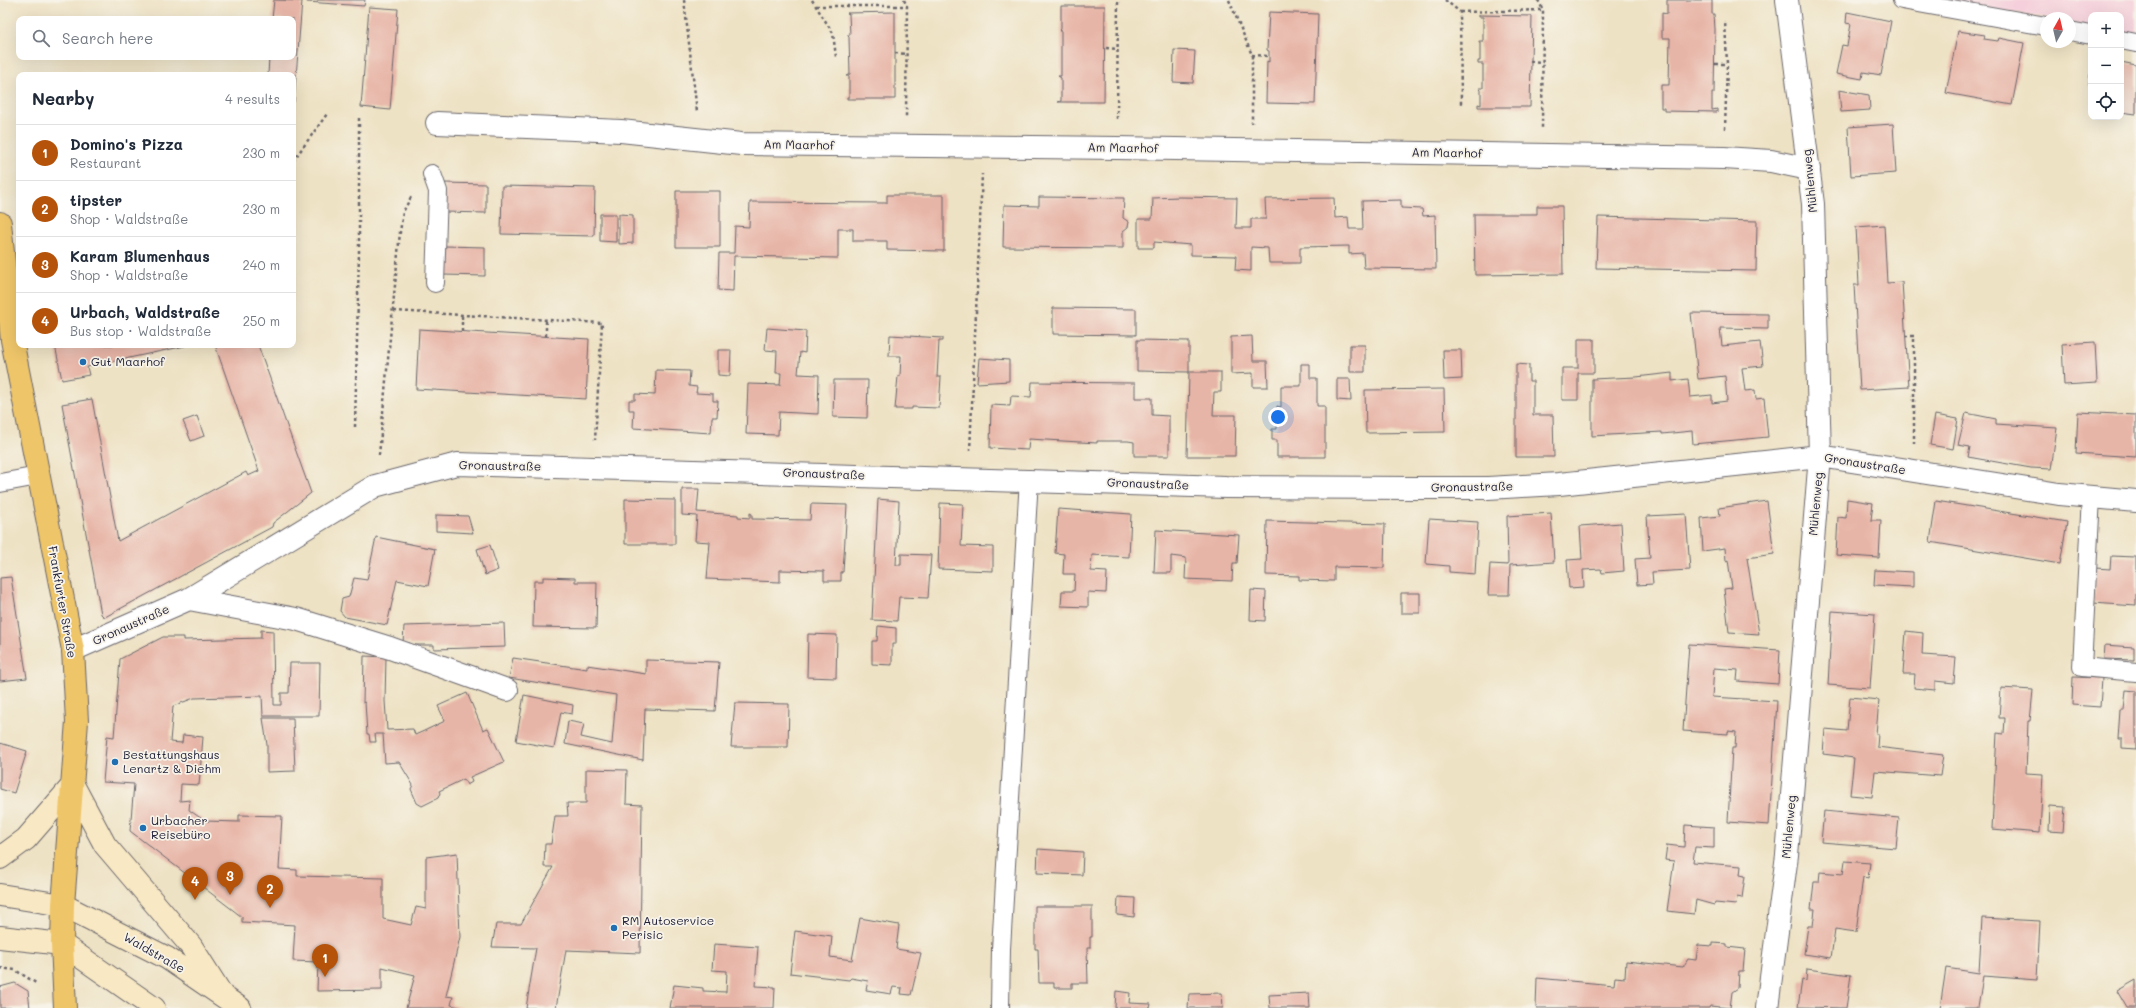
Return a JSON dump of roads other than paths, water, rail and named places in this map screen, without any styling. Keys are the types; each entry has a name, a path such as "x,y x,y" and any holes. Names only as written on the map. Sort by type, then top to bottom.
{"main road":[{"name":"Frankfurter Straße","path":"0,223 6,340 38,476 73,650 77,721 63,905 62,944 65,1008"},
{"path":"0,858 26,839 73,785 105,845 191,946 222,995"},
{"name":"Waldstraße","path":"0,895 63,905 148,948 240,1008"},
{"path":"0,937 62,944 154,1008"}],"street":[{"name":"Mühlenweg","path":"1767,1008 1787,855 1820,456 1813,204 1787,0"},
{"name":"Am Maarhof","path":"437,123 621,131 741,144 1541,154 1724,158 1771,161 1809,169"},
{"name":"Gronaustraße","path":"73,650 189,599 376,486 457,464 1029,479 1226,487 1488,488 1558,484 1820,456 2059,494 2136,501"},
{"path":"189,599 296,618 390,648 507,690"}],"lane":[{"path":"1902,0 2040,25"},
{"path":"2076,32 2088,34"},
{"path":"2124,41 2136,43"},
{"path":"432,174 438,191 436,283"},
{"path":"0,483 38,476"},
{"path":"1000,1008 1001,949 1029,479"},
{"path":"2091,497 2082,667 2136,672"}],"place":[{"name":"Gut Maarhof","path":"83,362"},
{"name":"Bestattungshaus Lenartz & Diehm","path":"115,762"},
{"name":"Urbacher Reisebüro","path":"143,828"},
{"name":"Karam Blumenhaus","path":"230,895"},
{"name":"Urbach, Waldstraße","path":"195,900"},
{"name":"tipster","path":"270,908"},
{"name":"RM Autoservice Perisic","path":"614,928"},
{"name":"Domino's Pizza","path":"325,977"}]}
